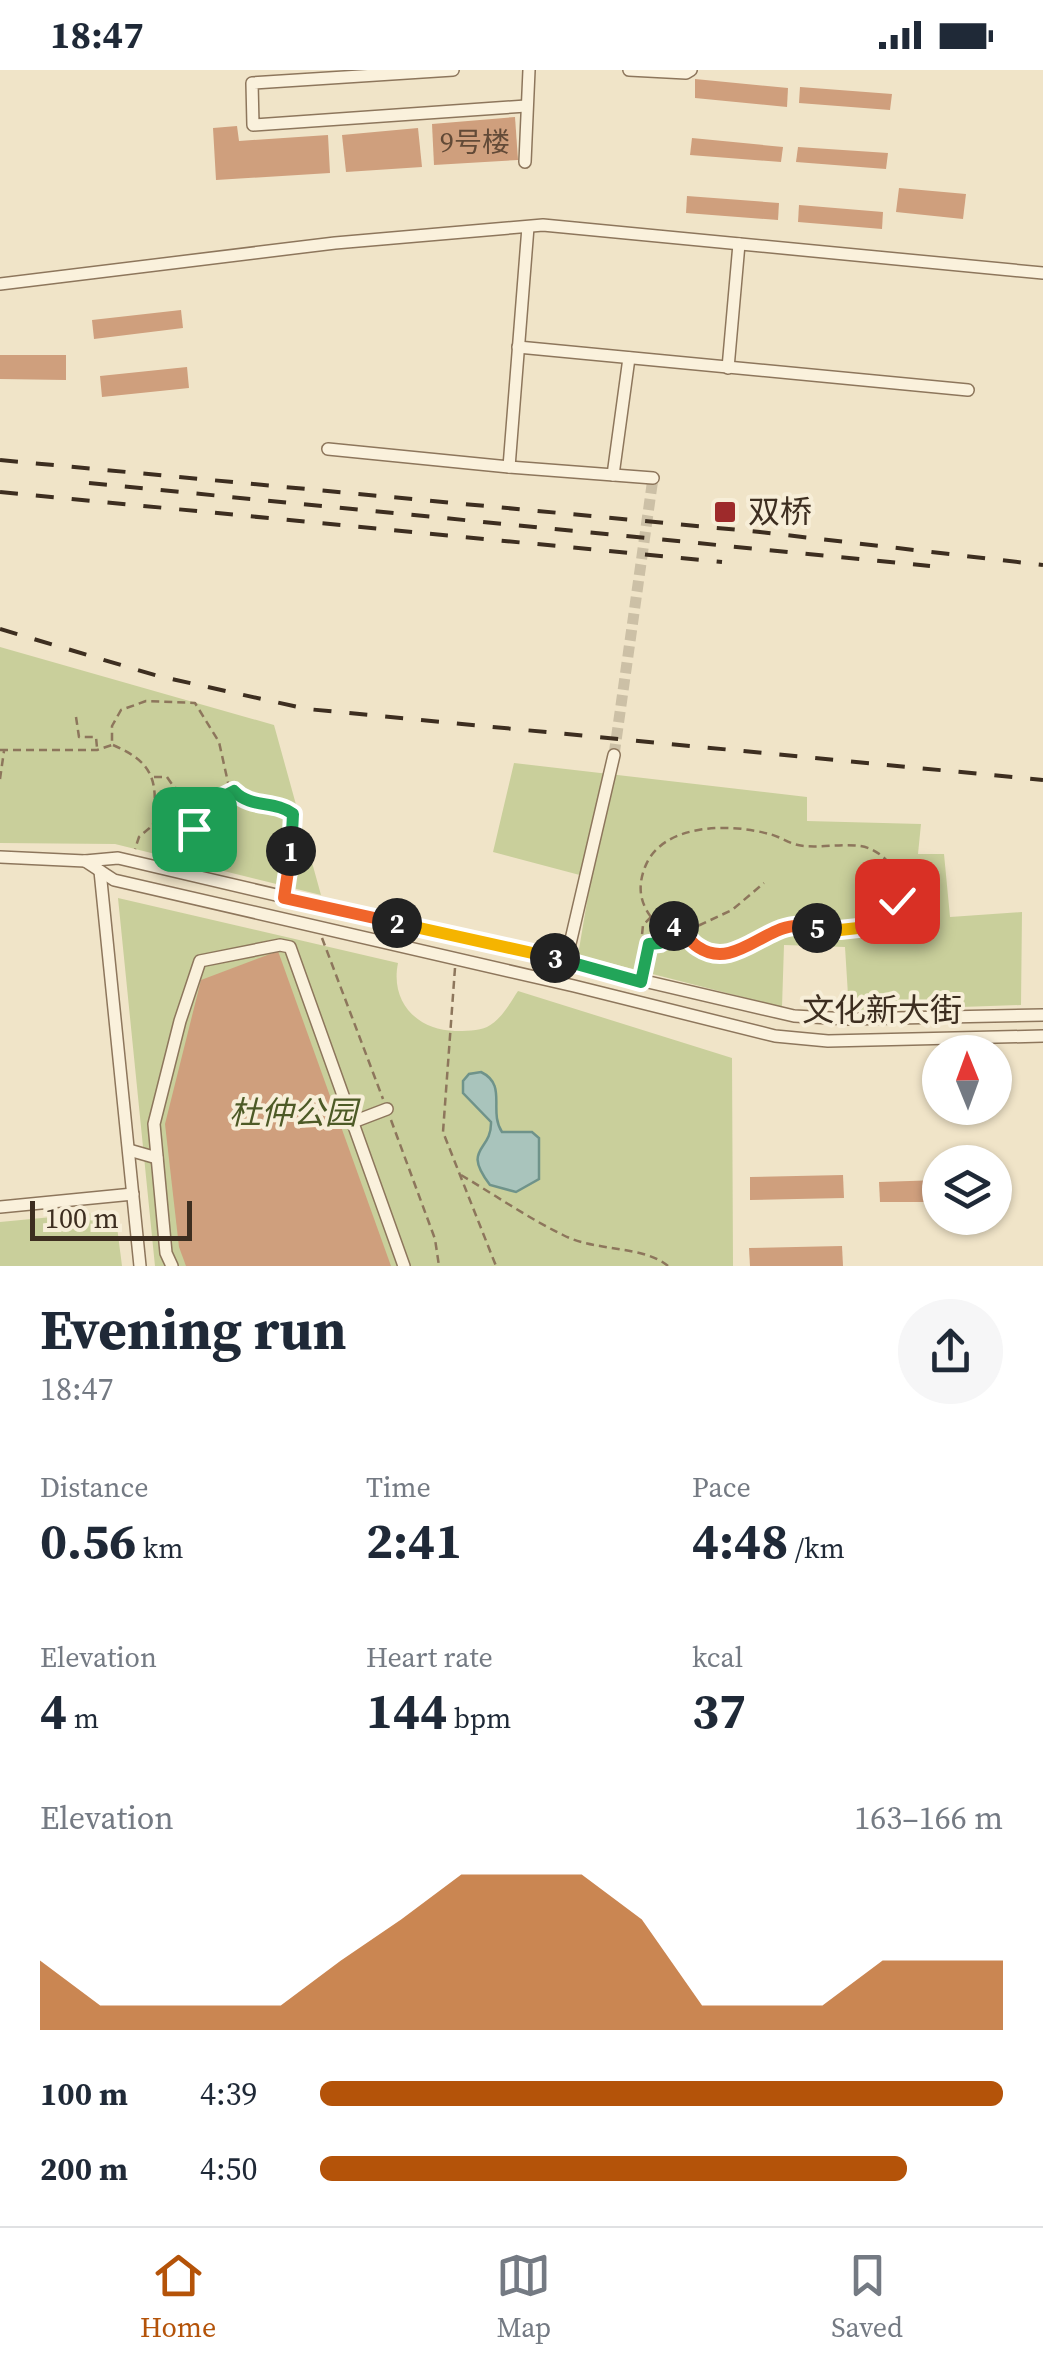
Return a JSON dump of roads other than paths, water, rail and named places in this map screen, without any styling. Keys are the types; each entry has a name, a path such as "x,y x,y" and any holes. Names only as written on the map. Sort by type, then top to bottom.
{"street":[{"path":"450,70 252,83 254,125 526,106"},
{"path":"525,162 529,70"},
{"path":"628,70 690,70"},
{"path":"0,284 335,244 544,225 1043,274"},
{"path":"509,466 528,226"},
{"path":"728,368 739,244"},
{"path":"518,348 968,390"},
{"path":"613,475 628,358"},
{"path":"328,449 653,478"},
{"path":"566,961 614,755"},
{"name":"文化新大街","path":"0,857 84,861 118,858 794,1016 1043,1016"},
{"name":"文化新大街","path":"84,861 114,880 805,1041 1043,1036"},
{"path":"100,871 140,1266"},
{"path":"172,1266 166,1253 154,1124 180,1021 200,962 280,944 290,947 404,1266"},
{"path":"353,1122 386,1109"},
{"path":"128,1150 157,1158"},
{"path":"0,1206 133,1194"}],"water":[{"path":"481,1072 494,1084 502,1132 532,1132 539,1138 539,1179 516,1192 490,1185 478,1163 491,1122 463,1093 463,1081 469,1074"}],"tunnel":[{"path":"614,755 653,478"}],"railway":[{"path":"0,460 760,532 1043,565"},
{"path":"89,483 930,566"},
{"path":"0,492 722,562"},
{"path":"0,629 158,676 307,709 1043,780"}],"place":[{"name":"双桥","path":"725,512"}],"park label":[{"name":"杜仲公园","path":"293,1113"}]}
